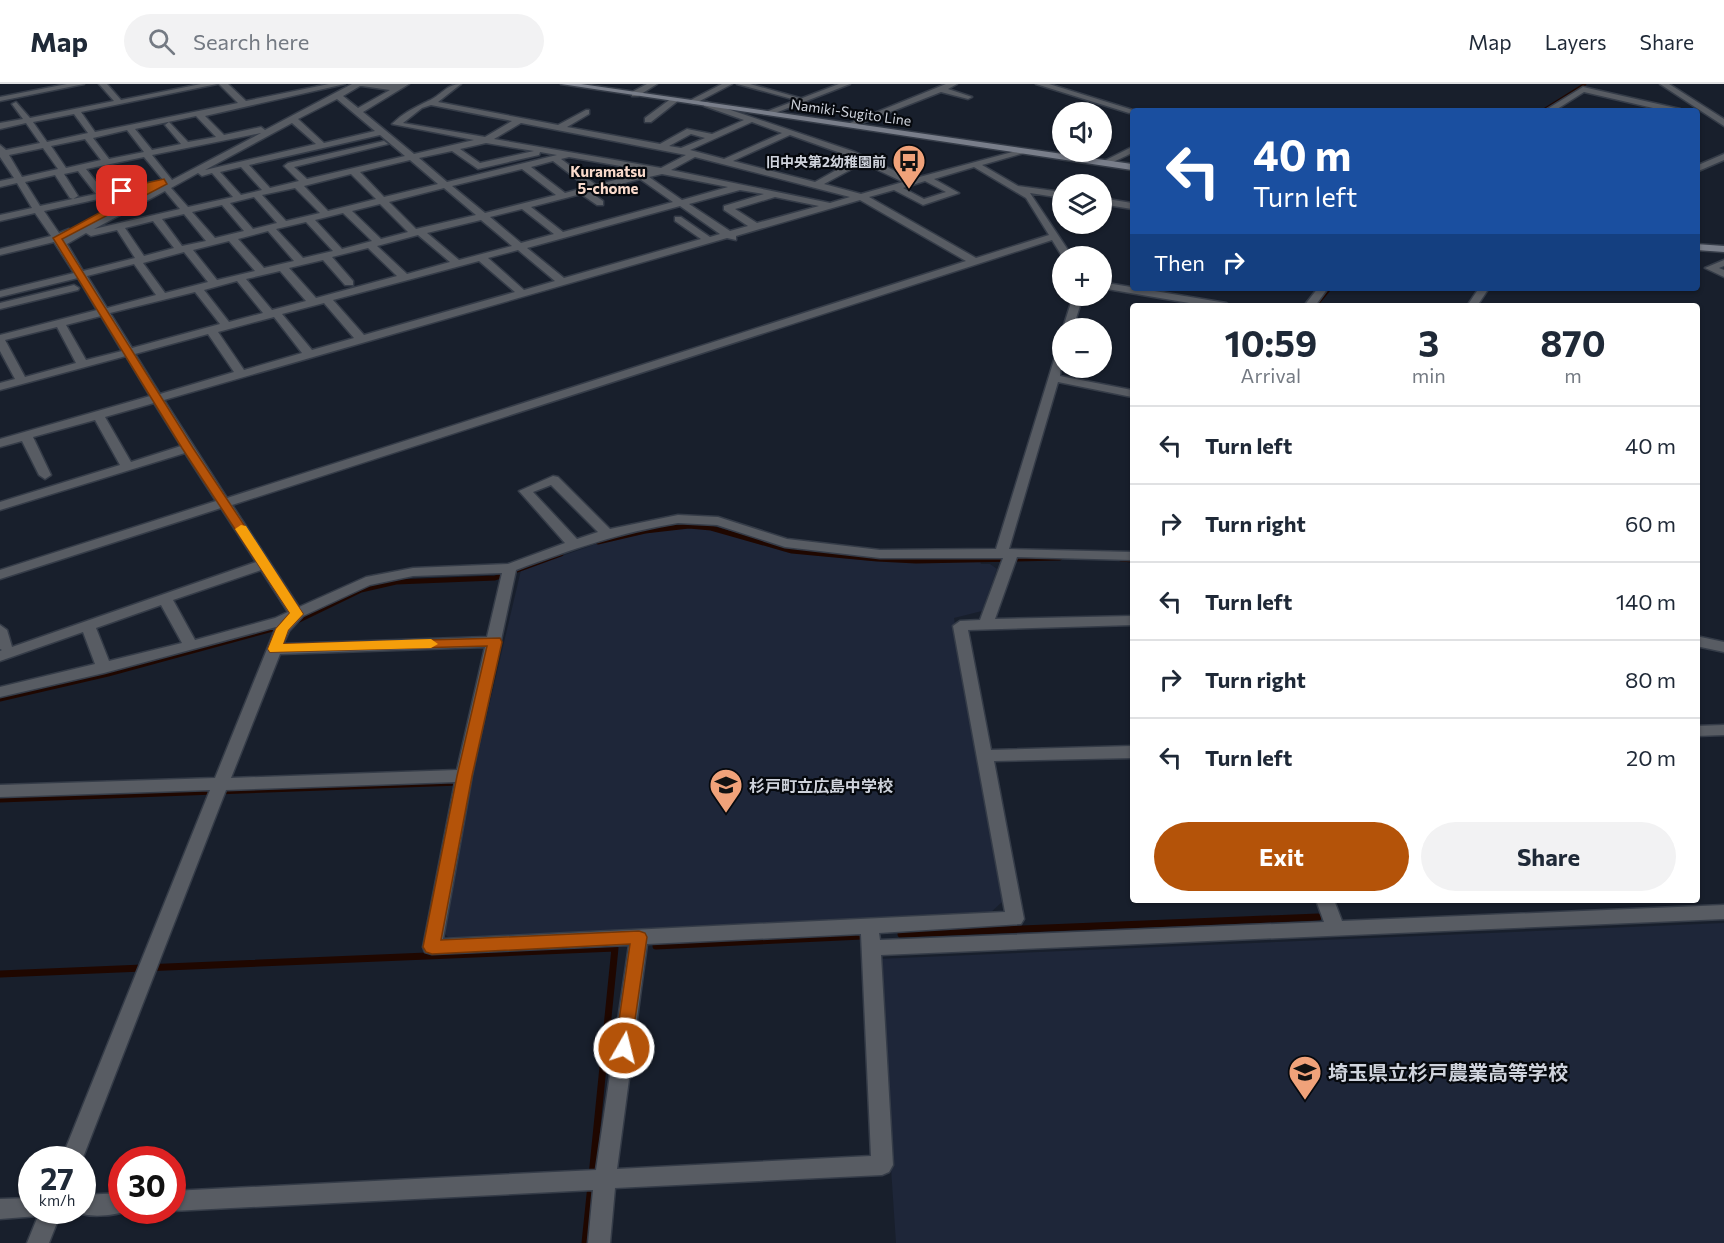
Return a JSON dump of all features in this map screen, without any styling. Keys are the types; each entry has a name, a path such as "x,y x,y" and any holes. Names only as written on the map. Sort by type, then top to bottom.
{"main road":[{"name":"Namiki-Sugito Line","path":"565,84 1130,167"},
{"path":"1700,247 1724,249"}],"street":[{"path":"0,99 47,87 80,84"},
{"path":"103,84 119,102"},
{"path":"0,126 74,105 119,102 151,94 213,84"},
{"path":"223,84 240,106 243,115"},
{"path":"295,84 303,92"},
{"path":"221,137 200,115 341,84"},
{"path":"72,237 348,84"},
{"path":"184,177 260,132 360,84 401,86"},
{"path":"457,84 431,103 419,106 396,124 662,171 833,205"},
{"path":"635,94 653,84"},
{"path":"691,102 728,84"},
{"path":"741,84 802,100"},
{"path":"682,151 767,114 846,84"},
{"path":"849,125 953,84"},
{"path":"1040,84 1130,110"},
{"path":"1665,84 1723,123"},
{"path":"358,112 401,86"},
{"path":"62,87 107,162"},
{"path":"1542,108 1575,87"},
{"path":"941,89 968,97"},
{"path":"1553,108 1583,89 1664,108"},
{"path":"151,94 164,102"},
{"path":"337,95 561,282"},
{"path":"1,150 46,145 274,99 283,106"},
{"path":"648,120 675,100"},
{"path":"203,103 211,111"},
{"path":"431,103 682,151 862,197 974,261"},
{"path":"16,104 46,145 74,196"},
{"path":"707,104 863,159 912,183"},
{"path":"170,110 177,118"},
{"path":"559,128 586,112"},
{"path":"1700,117 1723,123"},
{"path":"293,118 323,146"},
{"path":"0,252 156,218 486,140 519,120"},
{"path":"169,125 189,155"},
{"path":"129,127 166,183 213,242"},
{"path":"661,147 690,131 712,137"},
{"path":"0,184 221,137 260,132"},
{"path":"0,218 166,183 382,132"},
{"path":"571,139 581,132"},
{"path":"724,162 788,133"},
{"path":"1,150 20,140"},
{"path":"327,215 288,166 384,144"},
{"path":"454,148 478,166 544,151"},
{"path":"1,150 38,210 82,274 188,448 297,614"},
{"path":"0,443 223,382 241,374 309,354 710,240 733,237 756,228 1020,151"},
{"path":"1104,163 1130,151"},
{"path":"22,381 0,340 162,296 662,171 694,154"},
{"path":"0,294 568,155"},
{"path":"1700,167 1724,157"},
{"path":"555,159 593,187"},
{"path":"816,185 863,159"},
{"path":"243,164 268,191"},
{"path":"976,165 1029,196 1060,246"},
{"path":"525,166 562,195"},
{"path":"80,167 101,195"},
{"path":"874,175 884,169"},
{"path":"214,170 238,198"},
{"path":"353,171 383,201 458,264"},
{"path":"780,176 790,171"},
{"path":"641,176 733,237"},
{"path":"896,188 923,202 954,193 928,179"},
{"path":"0,257 59,240 96,218 166,183"},
{"path":"0,387 740,187"},
{"path":"1016,188 1052,193"},
{"path":"581,190 600,203"},
{"path":"256,194 284,225"},
{"path":"756,228 728,208 776,194"},
{"path":"224,202 251,233"},
{"path":"1112,203 1130,206"},
{"path":"523,204 562,236"},
{"path":"86,206 96,218"},
{"path":"346,210 405,278"},
{"path":"156,218 214,283"},
{"path":"309,219 339,251"},
{"path":"678,219 710,240"},
{"path":"119,226 162,296"},
{"path":"270,228 300,261"},
{"path":"0,576 1054,236"},
{"path":"232,238 261,271"},
{"path":"324,255 349,283"},
{"path":"482,258 522,293"},
{"path":"1724,263 1710,268 1724,274"},
{"path":"281,266 314,303"},
{"path":"239,277 309,354"},
{"path":"1112,287 1130,290"},
{"path":"0,306 74,288"},
{"path":"197,288 227,326"},
{"path":"1137,291 1208,303"},
{"path":"1311,303 1321,291"},
{"path":"326,299 361,339"},
{"path":"60,323 83,365"},
{"path":"211,330 241,374"},
{"path":"986,624 1053,378 1130,393"},
{"path":"98,415 128,467"},
{"path":"26,436 45,475"},
{"path":"0,506 188,448"},
{"path":"574,544 525,491 553,480 607,534"},
{"path":"0,692 191,646 297,614 366,581 389,575 510,568 574,544 657,522 700,518 729,524 785,543 880,554 1062,552 1130,556"},
{"path":"0,630 3,651 88,625 264,564"},
{"path":"510,568 464,776 432,947 1015,919 960,626 1130,621"},
{"path":"165,598 191,646"},
{"path":"77,1146 282,629 297,614"},
{"path":"88,625 104,668"},
{"path":"275,649 495,642"},
{"path":"1700,642 1724,647"},
{"path":"1700,731 1724,730"},
{"path":"983,756 1130,752"},
{"path":"0,791 464,776"},
{"path":"1326,903 1335,927"},
{"path":"872,948 1724,912"},
{"path":"186,1200 605,1181 882,1165 870,926"},
{"path":"599,1243 605,1181 639,937"},
{"path":"0,1209 18,1208"},
{"path":"38,1243 45,1224"}],"shaded area":[{"name":"杉戸町立広島中学校","path":"693,527 716,531 786,552 874,561 980,561 981,564 990,564 997,569 982,611 954,618 1002,902 989,914 451,940 441,930 484,727 521,570 602,542 663,530"},
{"name":"埼玉県立杉戸農業高等学校","path":"1724,923 1724,1243 896,1243 877,959"}],"waterway":[{"path":"1547,108 1585,84"},
{"path":"1318,303 1328,291"},
{"path":"598,542 645,531 689,526 711,528 792,551 877,559 916,561 1060,558"},
{"path":"295,622 361,590 396,582 495,578 561,554"},
{"path":"1121,559 1130,560"},
{"path":"0,699 108,674 280,627"},
{"path":"0,800 460,783"},
{"path":"901,934 1318,917"},
{"path":"656,946 862,936"},
{"path":"0,974 615,948 592,1176"},
{"path":"585,1243 591,1185"}],"slow traffic":[{"path":"241,529 297,614 282,629 275,649 431,644"}],"place":[{"name":"旧中央第2幼稚園前","path":"909,190"},
{"name":"杉戸町立広島中学校","path":"726,814"},
{"name":"埼玉県立杉戸農業高等学校","path":"1305,1101"}],"district":[{"name":"Kuramatsu 5-chome","path":"608,180"}],"route":[{"path":"122,191 164,182 57,238 82,274 188,448 297,614 282,629 275,649 495,642 464,776 432,947 639,937 624,1048"}]}
